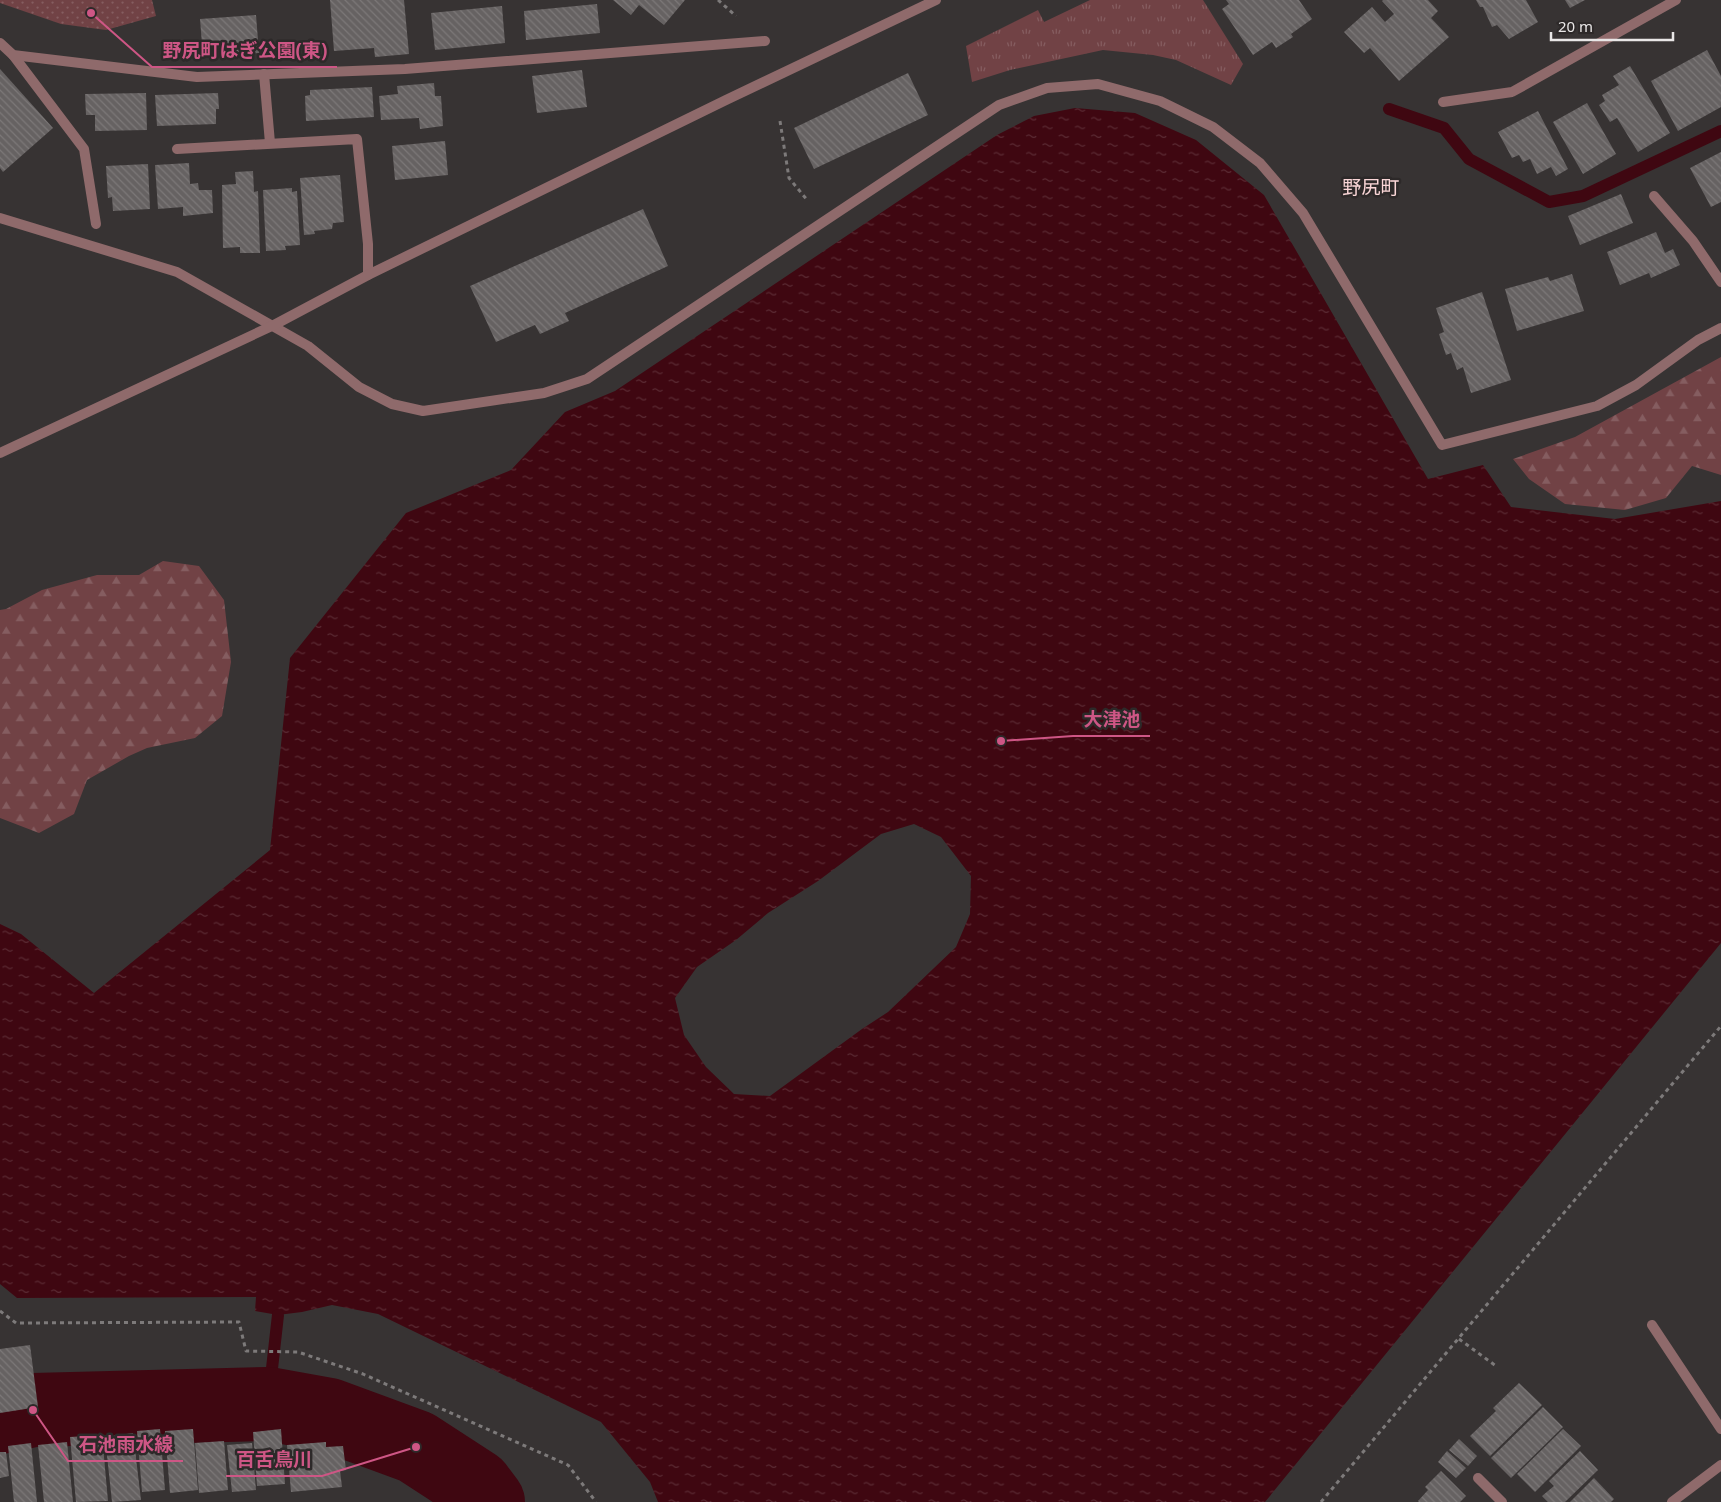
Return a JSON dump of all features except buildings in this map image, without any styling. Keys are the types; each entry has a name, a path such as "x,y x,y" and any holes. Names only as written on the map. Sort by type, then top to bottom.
{"street":[{"path":"0,453 274,325 368,275 734,96 936,0"},
{"path":"1443,102 1512,92 1676,0"},
{"path":"13,54 197,77 405,69 765,41"},
{"path":"0,43 13,54 84,149 96,224"},
{"path":"264,74 270,143"},
{"path":"0,218 177,272 274,325 308,346 359,387 392,404 423,411 544,393 587,379 999,105 1047,88 1098,84 1160,101 1213,127 1260,163 1303,213 1442,445 1597,406 1636,385 1698,340 1721,328"},
{"path":"177,149 357,139 368,244 368,275"},
{"path":"1654,196 1693,241 1721,282"},
{"path":"1652,1325 1721,1429"},
{"path":"1672,1502 1721,1465"},
{"path":"1478,1478 1502,1502"}],"path":[{"path":"780,121 789,178 825,221"},
{"path":"1321,1502 1721,1026"},
{"path":"0,1311 16,1323 239,1322 246,1351 298,1352 363,1374 568,1465 596,1502"},
{"path":"1459,1339 1496,1366"}],"green space":[{"path":"0,0 152,0 156,16 106,30 61,24 0,3"},
{"path":"1090,0 1203,0 1243,64 1231,85 1176,60 1153,55 1103,50 1010,70 972,82 966,46 1038,10 1044,22"},
{"path":"1721,357 1721,475 1692,466 1666,498 1625,510 1565,504 1529,479 1513,459 1575,437"},
{"path":"163,561 199,566 224,600 231,662 222,716 195,738 147,748 87,780 74,814 39,833 0,818 0,610 6,609 42,590 97,575 139,575"}],"water":[{"path":"1075,108 1135,113 1196,140 1264,195 1428,479 1483,465 1511,507 1615,519 1721,501 1721,943 1265,1502 658,1502 650,1482 601,1422 378,1314 332,1305 278,1315 255,1311 256,1297 17,1298 0,1284 0,924 21,934 94,993 270,850 290,658 406,513 511,470 565,412 615,391 997,135 1034,116","holes":["914,824 941,837 971,876 970,914 956,947 888,1012 770,1096 734,1094 706,1067 684,1035 675,998 697,967 736,940 768,913 818,881 881,834"]}],"waterway":[{"path":"1389,109 1444,128 1469,159 1549,202 1583,196 1721,131"},
{"path":"268,1404 278,1315"},
{"path":"0,1417 33,1410 268,1404 329,1415 416,1447 476,1486 488,1502"}],"place":[{"name":"野尻町はぎ公園(東)","path":"91,13"},
{"name":"大津池","path":"1001,741"},
{"name":"石池雨水線","path":"33,1410"},
{"name":"百舌鳥川","path":"416,1447"}],"district":[{"name":"野尻町","path":"1371,187"}]}
